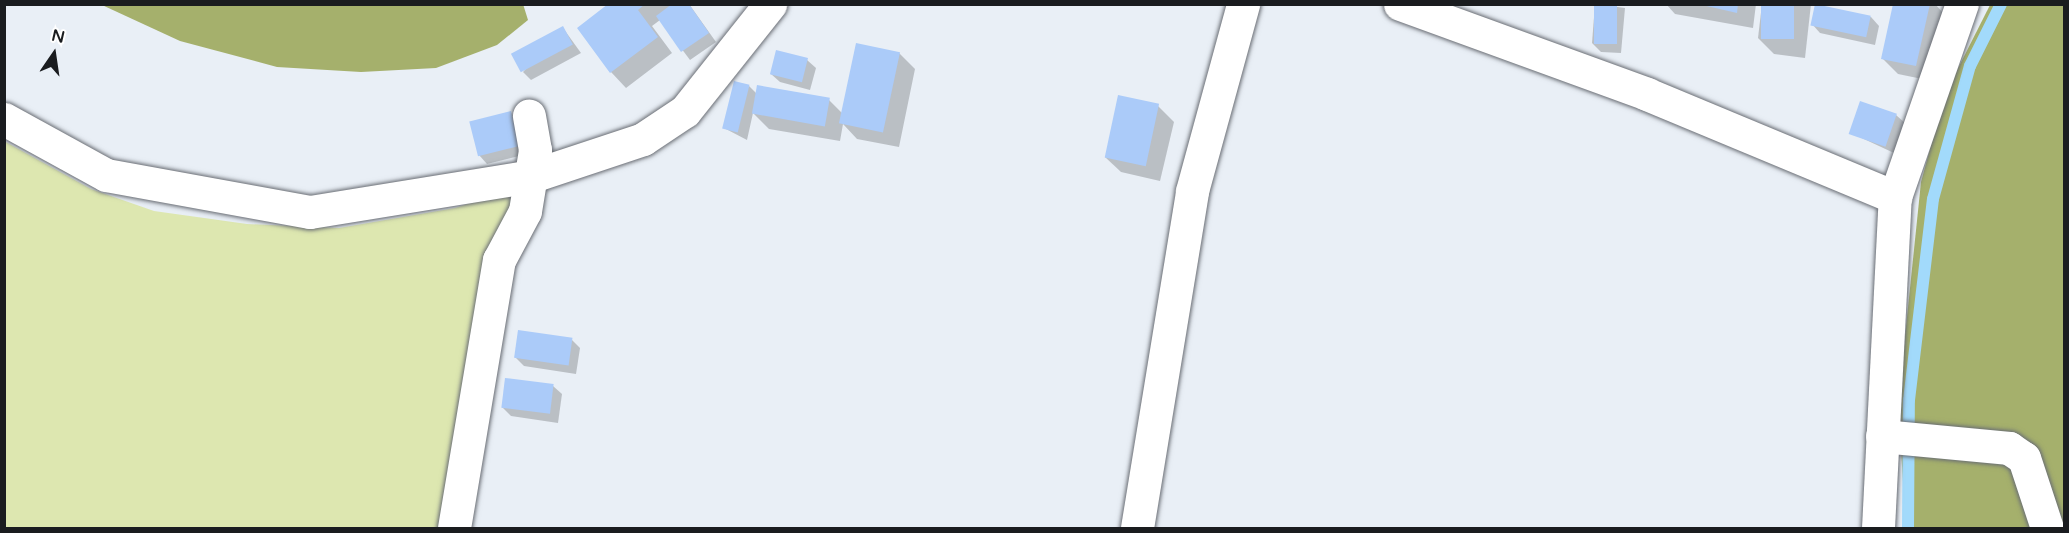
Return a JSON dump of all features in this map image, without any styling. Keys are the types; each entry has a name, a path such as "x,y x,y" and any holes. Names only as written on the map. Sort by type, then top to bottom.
{"street":[{"path":"4,119 106,175 310,212 532,176 643,139 685,111 770,4"},
{"path":"1137,528 1192,191 1243,4"},
{"path":"1400,4 1647,94 1895,197"},
{"path":"1878,528 1895,197 1962,4"},
{"path":"454,528 500,260 525,211 532,176 529,116"},
{"path":"1882,436 2009,448 2024,458 2047,528"}],"green space":[{"path":"523,4 528,20 497,45 436,68 361,72 277,67 180,41 102,5"},
{"path":"1990,5 2064,5 2064,528 1906,528 1898,404 1921,182 1945,94"},
{"path":"4,141 91,189 154,211 247,224 339,228 455,208 501,193 516,197 446,528 5,528"}],"building":[{"path":"608,4 645,4 638,10 658,37 610,73 577,28"},
{"path":"672,4 689,4 709,33 681,52 656,16"},
{"path":"1594,4 1617,4 1617,44 1594,44"},
{"path":"1698,4 1738,4 1737,13"},
{"path":"1761,4 1794,4 1794,39 1761,39"},
{"path":"1815,4 1871,16 1866,37 1810,26"},
{"path":"1893,4 1930,4 1916,66 1881,59"},
{"path":"563,26 573,45 521,72 511,54"},
{"path":"856,43 900,52 883,133 839,123"},
{"path":"776,50 808,58 802,82 770,74"},
{"path":"734,81 750,85 738,132 722,129"},
{"path":"757,85 830,98 825,126 752,114"},
{"path":"1118,95 1159,104 1146,166 1105,158"},
{"path":"1860,101 1897,114 1885,147 1849,134"},
{"path":"511,111 520,146 478,156 469,121"},
{"path":"518,330 572,338 569,365 514,358"},
{"path":"505,378 554,384 550,414 501,408"}],"waterway":[{"path":"1908,528 1909,400 1933,199 1970,66 2001,4"}]}
